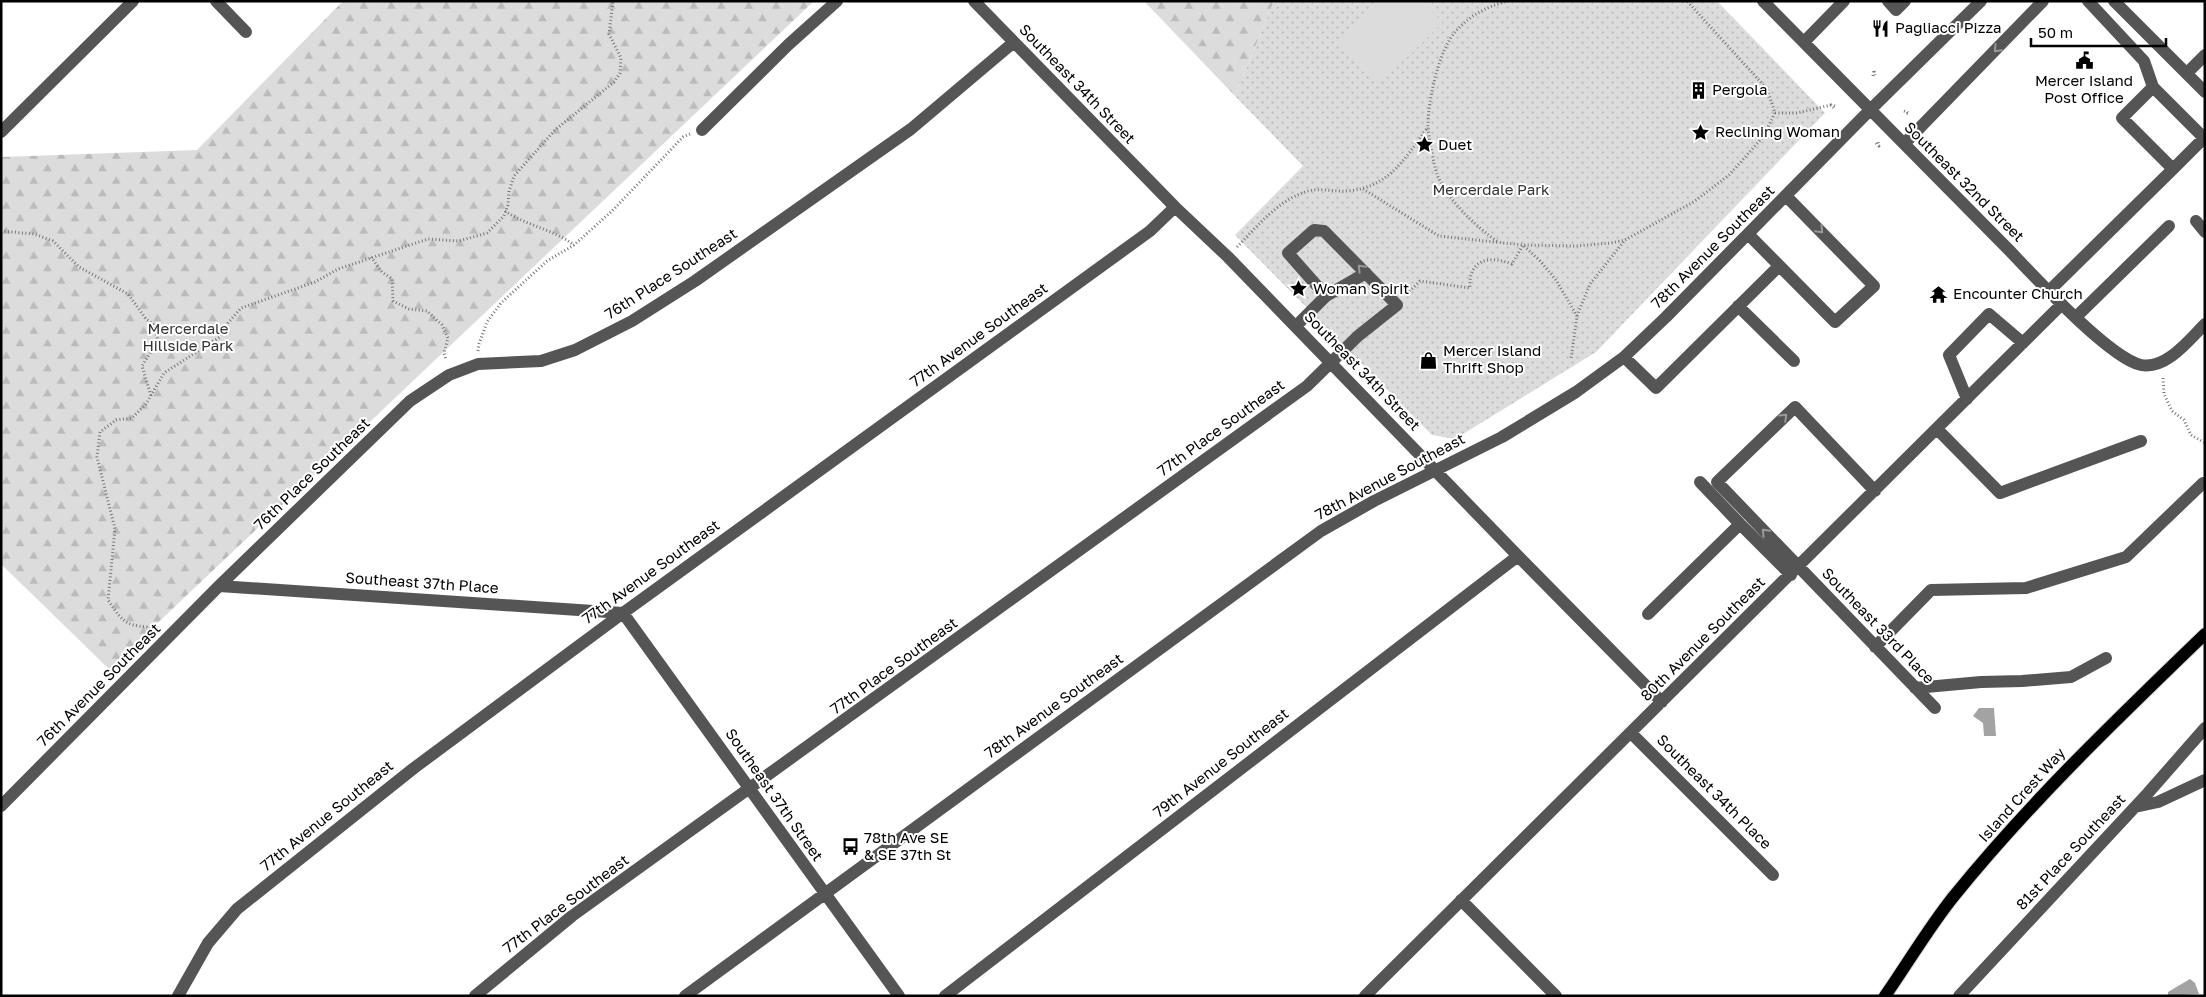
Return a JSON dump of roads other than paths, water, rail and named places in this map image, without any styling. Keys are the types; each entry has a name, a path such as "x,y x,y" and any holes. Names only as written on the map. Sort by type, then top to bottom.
{"main road":[{"name":"Island Crest Way","path":"1885,996 1953,898 2018,821 2078,757 2205,634"}],"street":[{"path":"1,132 133,1"},
{"path":"216,1 246,32"},
{"path":"702,130 788,45 837,1"},
{"name":"Southeast 34th Street","path":"974,1 1175,207 1228,257 1296,326 1662,702"},
{"name":"Southeast 32nd Street","path":"1763,1 2062,304 2120,356 2140,364 2153,366 2183,345 2205,324"},
{"name":"78th Avenue Southeast","path":"685,996 697,991 824,894 1322,531 1374,501 1502,437 1576,392 1624,357 1981,1"},
{"path":"1904,144 2043,1"},
{"path":"2049,291 2204,138 2154,87 2144,61 2088,1"},
{"path":"2114,1 2205,92"},
{"path":"1804,42 1836,4"},
{"name":"76th Place Southeast","path":"219,586 410,401 449,375 478,364 541,361 575,350 632,321 695,281 911,129 1014,42"},
{"path":"2187,74 2205,55"},
{"path":"2154,87 2122,118 2173,169"},
{"path":"1748,234 1835,322 1874,286 1786,196"},
{"name":"77th Avenue Southeast","path":"178,996 208,943 237,909 414,768 622,613 1150,231 1175,207"},
{"path":"2196,221 2205,232"},
{"path":"2076,316 2169,226"},
{"path":"1296,326 1326,296 1366,273 1324,231 1314,230 1288,253 1326,296"},
{"path":"1624,357 1656,388 1779,266"},
{"name":"77th Place Southeast","path":"475,996 572,916 751,789 1298,392 1332,363 1358,336 1397,305 1366,273"},
{"name":"80th Avenue Southeast","path":"1365,996 2062,304"},
{"path":"1738,306 1794,361"},
{"path":"1967,399 1949,355 1989,314 2023,343"},
{"path":"1795,571 1717,482 1795,407 1874,491"},
{"path":"1937,429 2000,493 2141,441"},
{"path":"1700,482 1740,524 1795,571"},
{"path":"1874,647 1930,590 2026,588 2126,558 2203,483"},
{"path":"1648,614 1740,524"},
{"name":"79th Avenue Southeast","path":"945,996 1518,556"},
{"name":"Southeast 33rd Place","path":"1795,571 1935,708"},
{"name":"Southeast 37th Place","path":"219,586 622,613"},
{"name":"76th Avenue Southeast","path":"1,806 219,586"},
{"name":"Southeast 37th Street","path":"622,613 899,996"},
{"path":"1915,688 2071,676 2106,658"},
{"name":"81st Place Southeast","path":"1959,996 2135,807 2205,728"},
{"name":"Southeast 34th Place","path":"1631,733 1773,875"},
{"path":"2135,807 2158,802 2205,780"},
{"path":"1461,900 1556,996"}],"place":[{"name":"Pagliacci Pizza","path":"1881,28"},
{"name":"Mercer Island Post Office","path":"2084,60"},
{"name":"Pergola","path":"1698,90"},
{"name":"Reclining Woman","path":"1701,132"},
{"name":"Duet","path":"1424,145"},
{"name":"Woman Spirit","path":"1299,289"},
{"name":"Encounter Church","path":"1939,294"},
{"name":"Mercer Island Thrift Shop","path":"1429,360"},
{"name":"78th Ave SE & SE 37th St","path":"850,847"}],"park label":[{"name":"Mercerdale Park","path":"1491,190"},
{"name":"Mercerdale Hillside Park","path":"188,338"}]}
